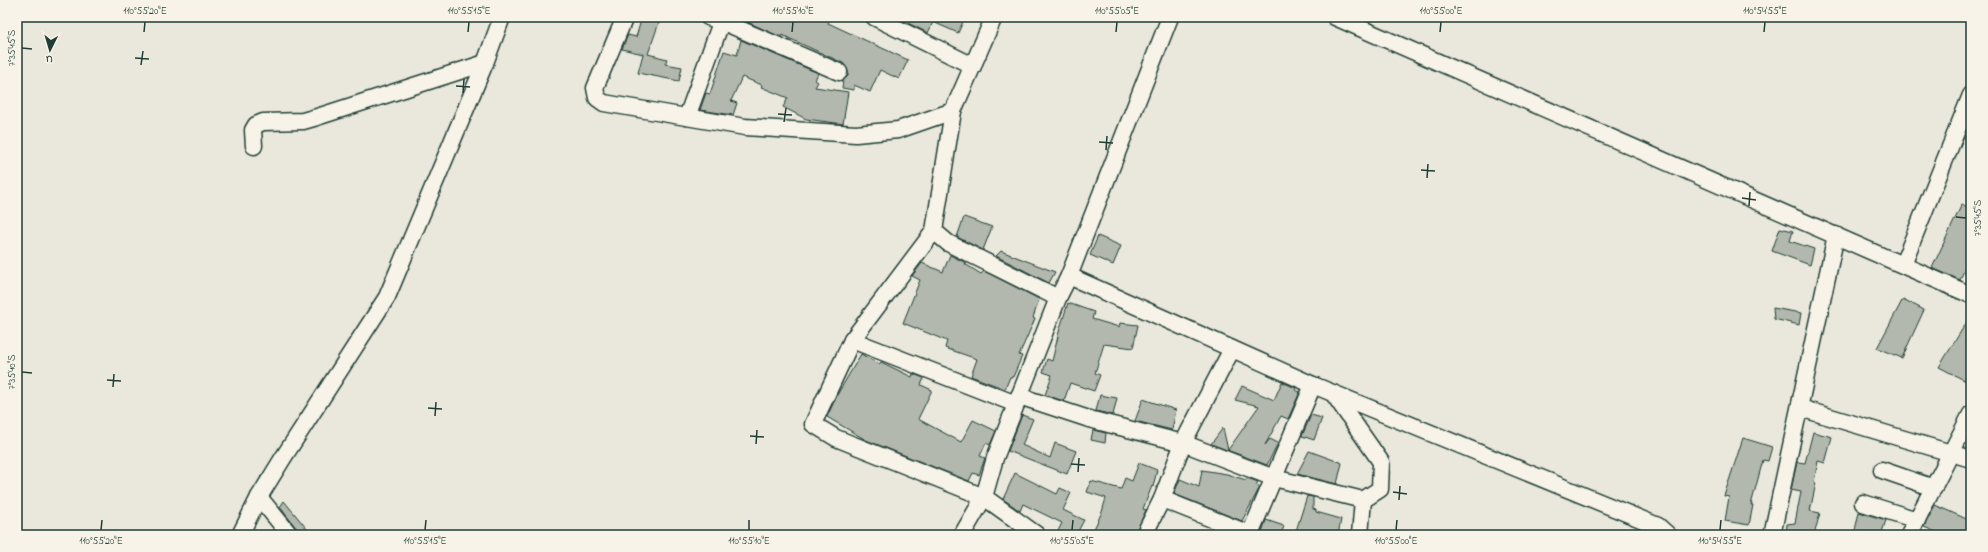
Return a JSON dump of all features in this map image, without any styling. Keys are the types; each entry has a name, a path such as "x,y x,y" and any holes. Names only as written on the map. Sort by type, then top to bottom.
{"street":[{"path":"240,535 259,497 283,458 388,297 485,63 502,17"},
{"path":"625,17 595,88 597,98 604,103 744,127 856,134 898,130 953,111"},
{"path":"874,17 893,22 974,66"},
{"path":"994,17 974,66 953,111 934,231 852,340 813,424 836,438 984,497 1037,535"},
{"path":"962,535 984,497 995,458 1058,298 1069,276 1170,17"},
{"path":"1335,17 1971,295"},
{"path":"687,117 717,18 839,72"},
{"path":"254,146 253,130 256,125 263,122 303,121 485,63"},
{"path":"1903,264 1971,95"},
{"path":"934,231 948,243 1058,298"},
{"path":"1772,535 1836,235"},
{"path":"1069,276 1333,393 1658,526 1668,535"},
{"path":"852,340 1018,400 1183,444 1274,478 1364,500"},
{"path":"1144,535 1162,499 1183,444 1232,349"},
{"path":"1162,499 1251,535 1313,384"},
{"path":"1333,393 1382,462 1380,488 1364,500 1360,535"},
{"path":"1800,408 1971,459"},
{"path":"1909,535 1953,453 1971,414"},
{"path":"1882,470 1934,488"},
{"path":"259,497 290,535"},
{"path":"1863,502 1917,520"}],"building":[{"path":"642,17 661,17 648,54 667,59 665,64 682,67 679,81 638,73 643,54 622,49 628,35 636,37"},
{"path":"736,17 831,17 828,23 908,60 899,79 880,70 870,92 854,85 854,90 842,88 843,80 848,76 848,71 843,63 782,35 781,37"},
{"path":"907,17 965,17 958,33 933,22 928,33 904,21"},
{"path":"741,40 818,73 815,80 818,82 815,87 848,92 843,124 806,119 783,107 788,98 761,87 762,85 742,77 731,101 737,103 733,115 700,110 706,93 710,94 724,51 737,55"},
{"path":"1962,204 1971,209 1971,254 1960,280 1932,268"},
{"path":"964,217 992,227 983,250 957,237"},
{"path":"1780,228 1793,231 1790,241 1814,249 1810,265 1772,251"},
{"path":"1098,236 1121,246 1113,265 1090,255"},
{"path":"1001,251 1055,272 1049,283 996,256"},
{"path":"950,255 966,263 965,264 981,274 984,271 1039,299 1033,318 1035,319 1019,355 1022,356 1013,377 1010,377 1005,389 971,376 977,359 945,348 947,341 903,323 920,280 912,276 922,263 943,272"},
{"path":"1903,299 1924,310 1902,358 1877,348"},
{"path":"1068,303 1094,312 1092,319 1119,327 1120,323 1138,325 1133,348 1104,344 1095,373 1100,375 1094,391 1070,383 1064,401 1045,395 1052,375 1043,372 1047,359 1052,361"},
{"path":"1773,308 1801,313 1799,325 1774,319"},
{"path":"1971,315 1971,372 1966,381 1939,367"},
{"path":"861,354 879,364 881,362 912,377 913,374 924,378 921,385 932,390 918,419 961,442 973,420 996,431 990,445 986,443 980,456 985,458 979,475 973,473 969,481 866,440 827,417 837,395"},
{"path":"1282,382 1296,388 1295,390 1300,392 1288,419 1281,416 1265,445 1270,439 1278,443 1267,465 1211,444 1223,428 1228,450 1259,406 1235,400 1242,386 1274,400"},
{"path":"1100,395 1117,398 1113,415 1096,411"},
{"path":"1143,399 1176,410 1172,430 1135,421"},
{"path":"1022,415 1033,419 1022,445 1050,458 1055,443 1076,451 1067,474 1008,451"},
{"path":"1311,415 1322,418 1314,440 1302,436"},
{"path":"1093,430 1106,433 1105,443 1091,440"},
{"path":"1813,432 1832,437 1825,463 1818,461 1814,482 1816,483 1810,511 1820,513 1814,535 1786,535 1787,524 1795,523 1801,492 1791,490 1797,462 1805,463"},
{"path":"1743,438 1772,447 1768,461 1763,460 1751,505 1753,505 1749,525 1725,521 1729,497 1724,496"},
{"path":"1309,451 1342,463 1337,484 1297,474"},
{"path":"1139,463 1157,470 1153,487 1152,486 1143,509 1146,510 1135,535 1101,535 1093,531 1102,512 1106,498 1087,492 1091,481 1121,489 1125,478 1132,481"},
{"path":"1202,470 1227,474 1246,480 1247,478 1258,482 1256,485 1260,487 1242,521 1174,494 1180,479 1199,487"},
{"path":"1015,473 1057,494 1060,488 1071,493 1063,510 1084,520 1076,535 1056,535 1062,523 1023,504 1020,511 1003,499"},
{"path":"1307,496 1313,497 1313,509 1316,510 1316,512 1341,519 1338,535 1324,535 1296,531"},
{"path":"284,501 312,535 299,535 297,529 280,507"},
{"path":"1935,505 1971,521 1971,535 1943,535 1924,527"},
{"path":"1859,512 1886,520 1881,535 1854,535"},
{"path":"1266,520 1284,526 1281,535 1261,535"}]}
